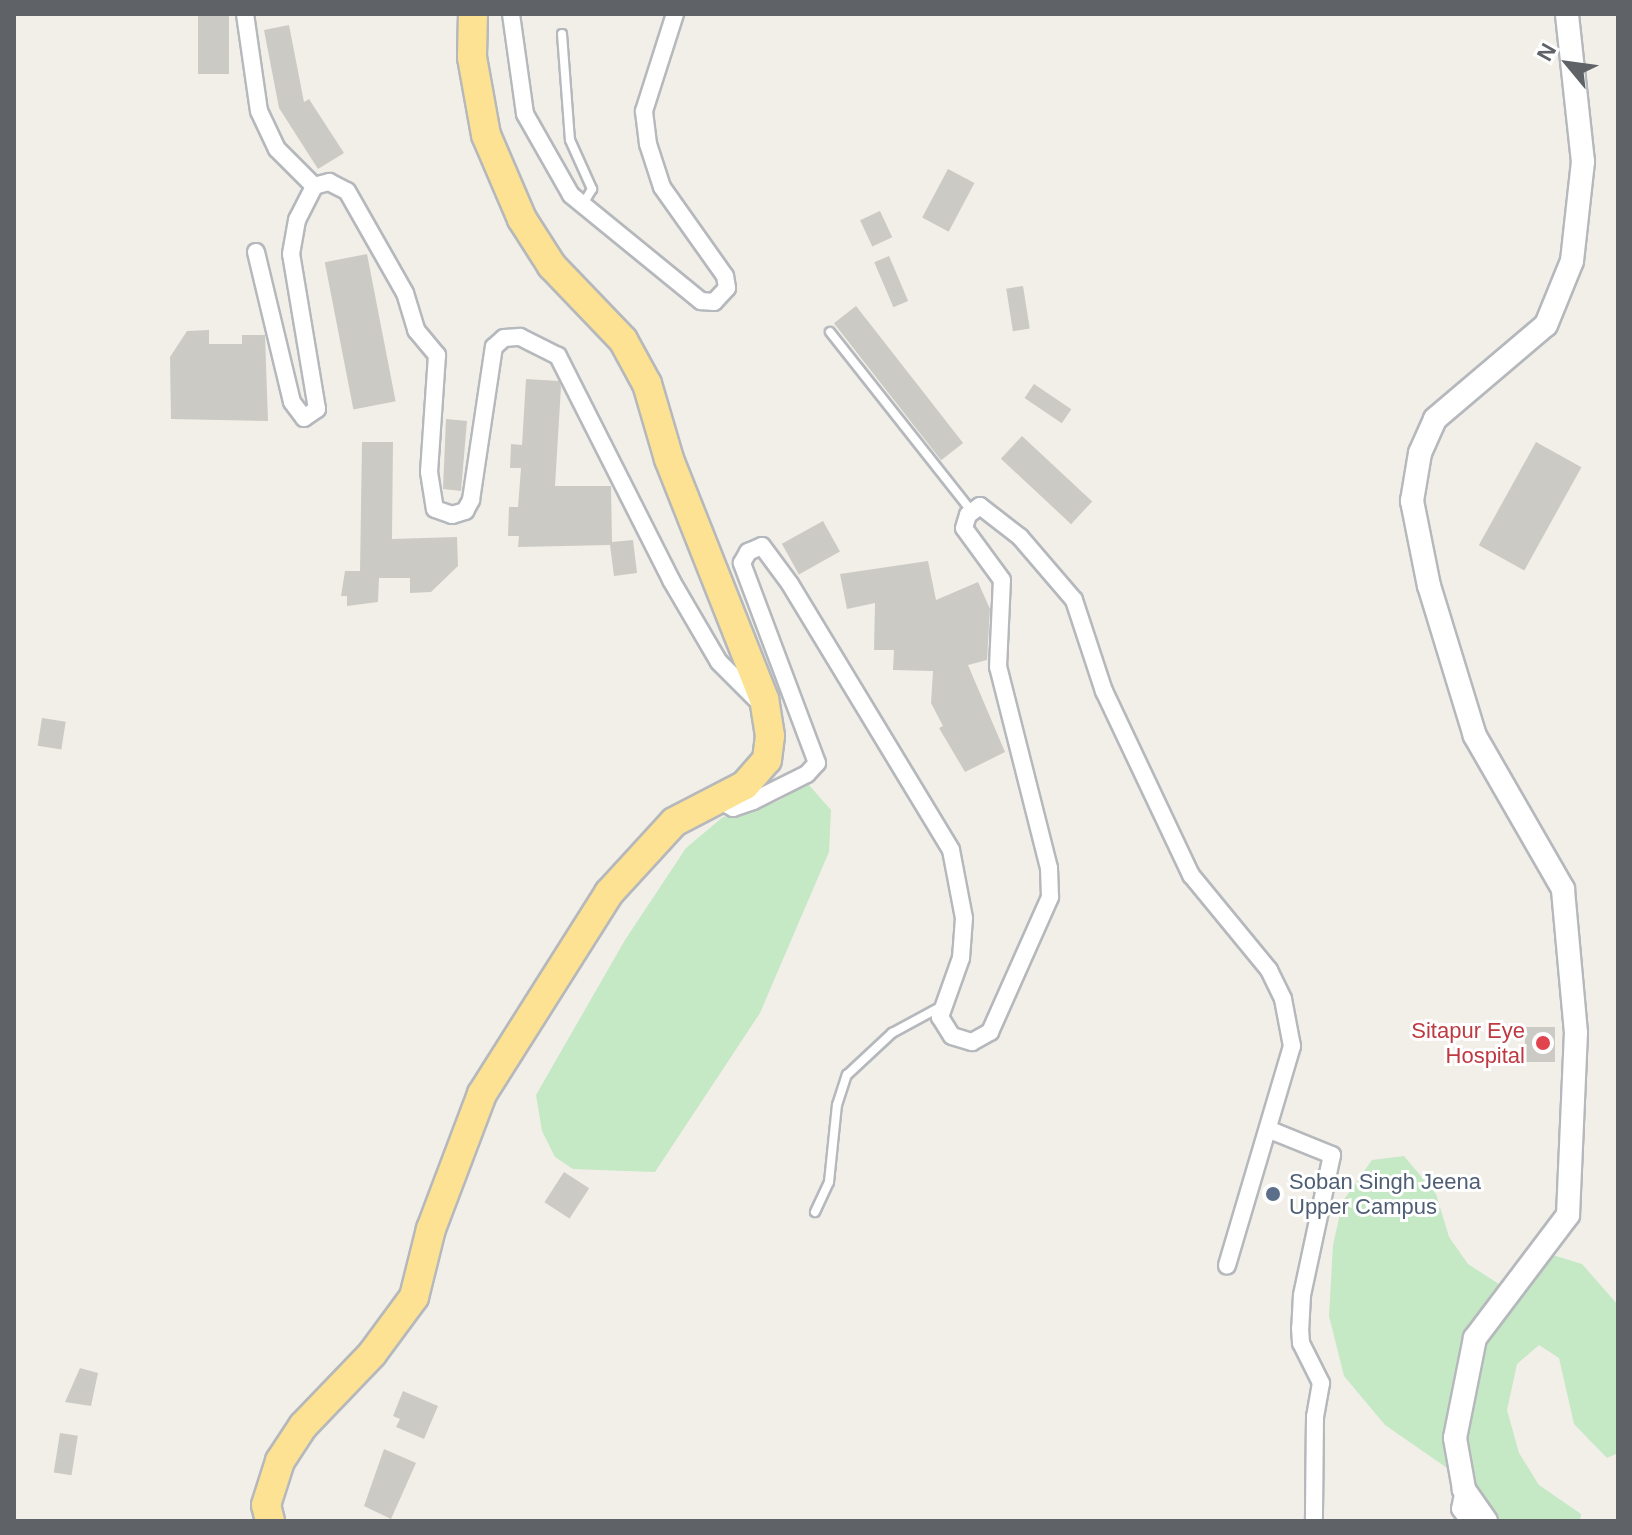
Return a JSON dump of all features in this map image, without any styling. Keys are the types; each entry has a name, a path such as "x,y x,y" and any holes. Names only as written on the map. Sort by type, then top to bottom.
{"highway":[{"path":"270,1521 266,1505 280,1461 303,1426 372,1354 414,1297 431,1229 482,1094 609,893 674,822 720,801 745,785 767,760 766,710 669,459 647,384 623,340 552,266 522,219 486,135 472,57 473,14"}],"main road":[{"path":"1486,1521 1464,1489 1455,1438 1475,1338 1568,1215 1576,1033 1563,889 1475,736 1429,586 1412,501 1420,453 1435,419 1546,325 1572,261 1583,162 1567,14"}],"street":[{"path":"245,14 259,111 277,149 314,186"},
{"path":"511,14 525,114 571,195 701,301 714,302 727,288 725,276 662,187 648,144 644,111 675,14"},
{"path":"256,252 292,402 304,418 317,409 291,254 297,220 314,186 329,182 347,191 405,293 416,330 437,355 429,472 435,509 452,515 465,511 471,500 494,347 504,338 520,337 558,356 671,580 719,662 766,710"},
{"path":"720,801 733,808 753,801 807,774 817,763 742,563 748,552 762,546 790,584 951,850 964,918 961,958 940,1017 952,1036 972,1042 990,1032 1050,897 1049,868 998,667 1002,580 964,528 972,512 980,506 1020,537 1074,600 1104,691 1191,875 1269,970 1283,999 1292,1046 1270,1130 1227,1266"},
{"path":"1270,1130 1332,1155 1302,1295 1300,1328 1301,1343 1321,1383 1315,1417 1314,1521"},
{"path":"1464,1489 1460,1509 1469,1521"}],"lane":[{"path":"562,34 570,140 592,189 583,204"},
{"path":"830,332 972,512"},
{"path":"815,1212 829,1182 837,1105 847,1075 892,1033 943,1005"}],"green space":[{"path":"808,784 831,810 829,852 760,1013 655,1172 573,1169 555,1157 542,1131 536,1095 625,940 686,848 723,817 776,802"},
{"path":"1404,1156 1436,1194 1449,1237 1468,1264 1502,1286 1546,1253 1582,1264 1618,1305 1618,1453 1607,1458 1574,1424 1559,1358 1539,1345 1517,1364 1507,1410 1519,1453 1539,1485 1581,1514 1580,1521 1501,1521 1450,1470 1385,1425 1344,1376 1329,1316 1333,1245 1343,1201 1372,1160"}],"building":[{"path":"198,14 229,14 229,74 198,74"},
{"path":"289,25 304,102 309,99 344,153 318,169 279,108 264,30"},
{"path":"948,169 974,183 949,232 922,218"},
{"path":"880,211 892,237 872,247 860,220"},
{"path":"367,254 396,401 353,409 325,262"},
{"path":"889,256 908,301 893,307 874,262"},
{"path":"1023,286 1030,328 1013,331 1006,289"},
{"path":"856,306 963,443 941,460 834,323"},
{"path":"209,330 209,344 242,344 242,335 265,335 268,421 171,419 170,357 187,331"},
{"path":"526,379 559,381 561,387 555,486 611,486 612,542 633,540 637,573 614,576 610,545 518,547 519,536 508,536 509,507 518,507 521,468 510,468 511,444 522,445"},
{"path":"1034,384 1071,409 1062,423 1024,398"},
{"path":"446,419 467,421 461,491 443,489"},
{"path":"1022,436 1092,501 1071,524 1001,459"},
{"path":"362,442 393,442 392,539 457,537 458,566 431,592 410,593 410,578 379,578 378,602 347,606 347,596 341,596 345,571 360,571"},
{"path":"1536,442 1581,467 1524,570 1479,545"},
{"path":"823,521 840,552 799,574 782,544"},
{"path":"928,561 936,600 978,582 990,609 987,660 968,665 1005,752 965,772 939,728 943,726 931,703 933,671 893,670 894,650 874,650 875,603 847,609 840,574"},
{"path":"42,718 66,722 61,749 38,746"},
{"path":"1525,1027 1555,1027 1555,1062 1525,1062"},
{"path":"564,1172 589,1188 570,1219 544,1202"},
{"path":"80,1368 98,1373 91,1406 65,1402"},
{"path":"403,1391 438,1406 424,1439 396,1427 400,1419 393,1416"},
{"path":"60,1433 78,1436 72,1475 54,1473"},
{"path":"384,1449 416,1463 391,1519 364,1506"}],"place":[{"name":"Sitapur Eye Hospital","path":"1543,1043"},
{"name":"Soban Singh Jeena Upper Campus","path":"1273,1194"}]}
